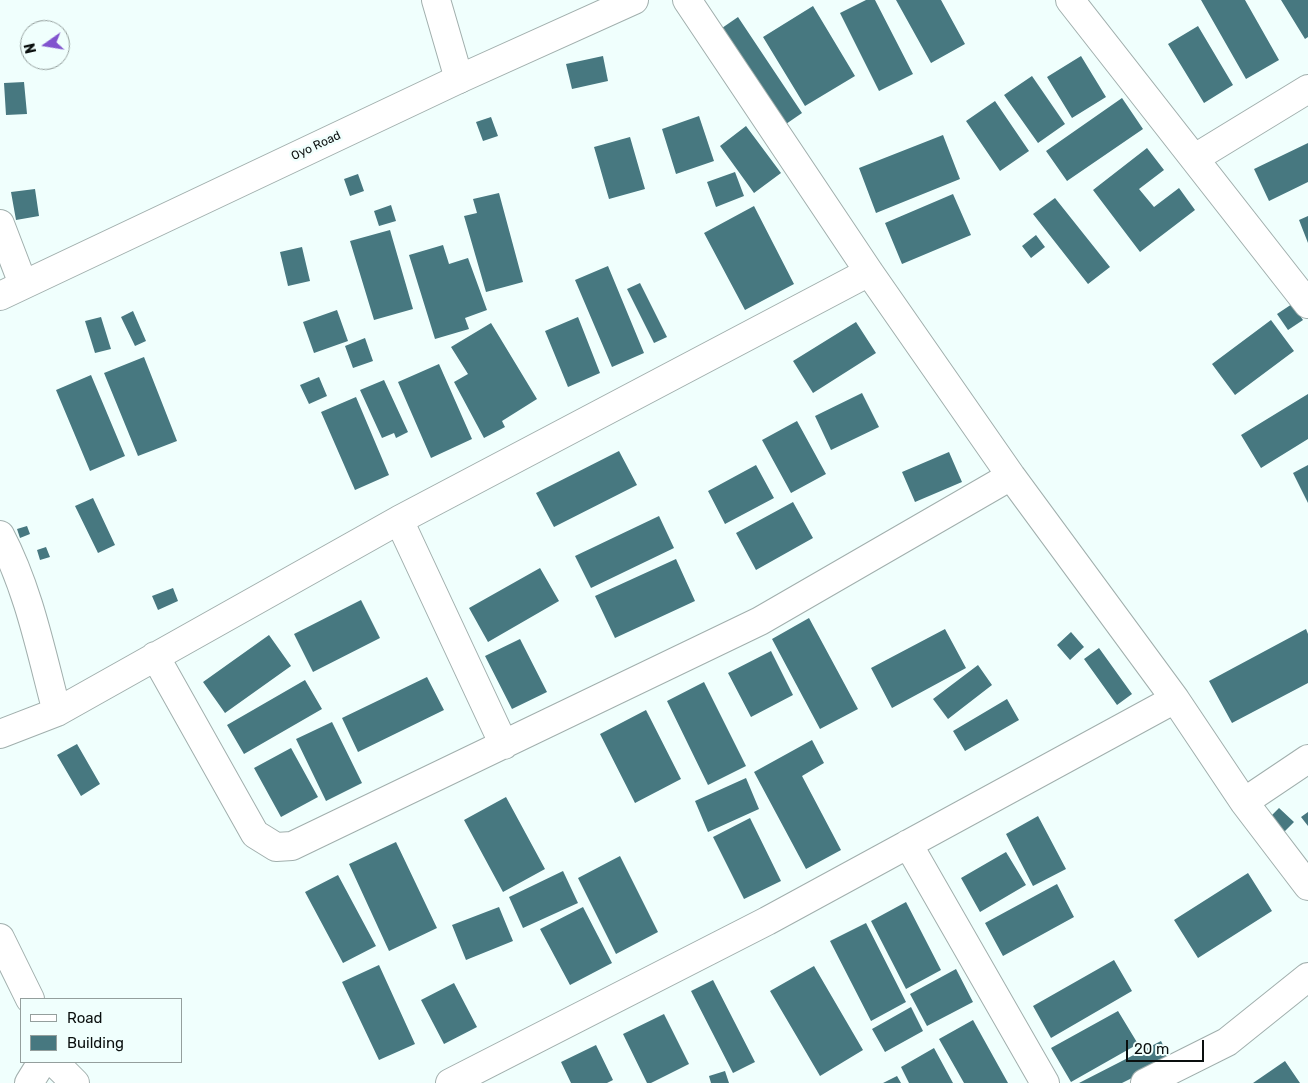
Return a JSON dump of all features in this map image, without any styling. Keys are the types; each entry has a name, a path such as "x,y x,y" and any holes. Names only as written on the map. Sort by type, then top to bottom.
{"street":[{"path":"436,0 459,79"},
{"name":"Oyo Road","path":"12,290 459,79 634,0"},
{"path":"687,0 869,272 1011,476 1175,699 1244,802 1308,886"},
{"path":"1070,0 1308,304"},
{"path":"1195,158 1308,89"},
{"path":"0,224 12,290"},
{"path":"0,734 57,712 399,520 869,272"},
{"path":"155,656 255,834 276,847 292,846 760,621 1011,476"},
{"path":"399,520 504,745"},
{"path":"0,535 13,560 26,600 57,712"},
{"path":"450,1083 767,921 1175,699"},
{"path":"1244,802 1308,759"},
{"path":"908,844 1045,1083"},
{"path":"0,938 30,998"},
{"path":"1144,1083 1227,1042 1308,977"},
{"path":"29,1083 41,1063"},
{"path":"55,1063 75,1083"}],"building":[{"path":"866,0 875,0 913,74 879,91 840,13"},
{"path":"896,0 941,0 965,44 931,63"},
{"path":"1201,0 1245,0 1279,60 1246,79"},
{"path":"1281,0 1308,0 1308,37 1305,39"},
{"path":"813,6 855,76 805,106 763,37"},
{"path":"738,17 802,113 786,124 722,28"},
{"path":"1198,26 1233,85 1204,103 1168,44"},
{"path":"603,56 608,81 572,89 566,64"},
{"path":"1081,56 1106,97 1072,118 1047,77"},
{"path":"1032,76 1065,124 1038,143 1004,95"},
{"path":"24,82 27,114 6,115 4,83"},
{"path":"1122,98 1143,129 1067,181 1046,151"},
{"path":"995,101 1029,151 1000,171 966,121"},
{"path":"699,116 714,161 676,174 662,129"},
{"path":"491,117 498,136 483,141 476,122"},
{"path":"746,126 781,173 754,193 720,146"},
{"path":"943,135 960,179 876,213 859,168"},
{"path":"630,137 645,189 609,199 594,147"},
{"path":"1308,143 1308,182 1269,201 1254,169"},
{"path":"1147,148 1164,170 1139,189 1154,207 1179,188 1195,210 1140,252 1093,190"},
{"path":"735,172 744,196 716,207 707,182"},
{"path":"358,174 364,191 350,196 344,179"},
{"path":"35,189 39,216 16,220 11,192"},
{"path":"499,193 523,282 486,292 464,216 477,213 473,199"},
{"path":"953,194 971,235 902,264 885,223"},
{"path":"1055,198 1110,267 1088,284 1033,214"},
{"path":"391,205 396,221 379,226 374,211"},
{"path":"754,206 794,284 745,310 704,233"},
{"path":"1308,216 1308,243 1299,220"},
{"path":"390,230 413,309 374,320 350,241"},
{"path":"1036,235 1045,247 1031,258 1022,246"},
{"path":"443,245 449,264 468,258 487,310 465,318 469,329 435,339 409,255"},
{"path":"302,247 310,281 288,286 280,252"},
{"path":"608,266 644,353 612,367 575,280"},
{"path":"640,283 667,337 654,343 627,289"},
{"path":"1292,304 1303,320 1288,330 1277,314"},
{"path":"337,310 348,341 314,353 303,322"},
{"path":"133,311 146,341 135,346 121,317"},
{"path":"101,317 111,349 95,353 85,321"},
{"path":"578,317 600,373 568,387 545,331"},
{"path":"1271,320 1294,351 1235,395 1212,364"},
{"path":"856,322 876,353 813,393 793,361"},
{"path":"491,323 537,399 502,421 505,427 484,438 454,382 468,374 451,347"},
{"path":"365,338 373,361 353,368 345,346"},
{"path":"144,357 177,441 138,456 104,373"},
{"path":"439,364 472,439 431,458 398,382"},
{"path":"91,375 125,456 90,471 56,390"},
{"path":"319,377 327,396 309,404 300,385"},
{"path":"384,380 408,432 396,438 394,433 382,438 360,390"},
{"path":"862,393 879,427 831,450 815,416"},
{"path":"1308,394 1308,439 1261,468 1241,435"},
{"path":"356,397 389,475 355,490 321,412"},
{"path":"797,421 826,474 791,493 762,440"},
{"path":"619,451 637,485 554,527 536,493"},
{"path":"949,452 962,482 915,502 902,472"},
{"path":"756,465 774,498 725,524 708,491"},
{"path":"1308,465 1308,503 1293,473"},
{"path":"93,498 115,545 98,553 75,506"},
{"path":"793,502 813,538 756,570 736,533"},
{"path":"659,516 674,548 591,588 575,556"},
{"path":"27,526 30,534 20,538 17,529"},
{"path":"46,547 50,557 40,560 37,550"},
{"path":"676,559 695,601 615,638 595,596"},
{"path":"540,568 559,601 488,642 469,608"},
{"path":"173,588 178,601 158,610 152,596"},
{"path":"361,600 380,638 313,672 294,634"},
{"path":"809,618 858,709 820,729 772,639"},
{"path":"945,629 966,668 892,708 871,668"},
{"path":"1306,629 1308,634 1308,683 1232,723 1209,681"},
{"path":"1071,632 1084,647 1070,660 1057,645"},
{"path":"269,635 291,666 225,713 203,682"},
{"path":"520,639 547,692 512,709 485,656"},
{"path":"1099,648 1132,694 1117,705 1084,659"},
{"path":"771,651 793,695 751,717 728,673"},
{"path":"978,665 992,685 948,719 933,699"},
{"path":"427,677 444,710 358,752 342,718"},
{"path":"305,680 322,709 244,754 227,725"},
{"path":"704,682 746,766 708,785 667,701"},
{"path":"1007,699 1019,720 965,751 953,731"},
{"path":"646,710 681,779 635,803 600,734"},
{"path":"332,722 362,783 326,801 296,739"},
{"path":"812,740 824,763 802,776 841,850 806,869 754,772"},
{"path":"77,744 100,784 81,796 57,755"},
{"path":"291,748 318,797 281,817 254,768"},
{"path":"746,778 759,809 708,832 695,801"},
{"path":"506,797 545,869 503,892 464,820"},
{"path":"1279,808 1294,822 1284,832 1269,818"},
{"path":"1308,812 1308,826 1301,817"},
{"path":"1038,816 1066,869 1033,886 1006,834"},
{"path":"750,818 781,881 744,899 713,837"},
{"path":"396,842 437,928 389,951 349,864"},
{"path":"1006,852 1026,885 980,912 961,878"},
{"path":"620,856 658,932 616,954 578,878"},
{"path":"563,871 578,903 523,928 509,897"},
{"path":"1248,873 1272,911 1198,958 1174,920"},
{"path":"338,875 376,946 343,963 305,892"},
{"path":"1057,884 1074,917 1003,956 985,923"},
{"path":"906,902 941,970 906,989 871,921"},
{"path":"499,907 513,941 466,960 452,925"},
{"path":"583,907 612,963 570,985 540,929"},
{"path":"866,923 906,1002 871,1021 830,941"},
{"path":"1114,960 1132,991 1051,1038 1033,1006"},
{"path":"379,965 415,1044 379,1060 342,982"},
{"path":"814,966 863,1050 820,1076 770,991"},
{"path":"956,969 973,1002 927,1026 910,994"},
{"path":"713,980 755,1062 733,1073 691,991"},
{"path":"454,983 477,1027 444,1044 421,1000"},
{"path":"911,1007 923,1031 885,1052 872,1029"},
{"path":"1118,1011 1138,1044 1071,1082 1051,1048"},
{"path":"664,1014 689,1064 651,1083 647,1083 623,1034"},
{"path":"973,1020 1008,1083 964,1083 939,1039"},
{"path":"1161,1041 1170,1059 1122,1083 1079,1083"},
{"path":"596,1045 613,1080 607,1083 571,1083 561,1062"},
{"path":"934,1048 953,1083 909,1083 901,1067"},
{"path":"1285,1061 1300,1083 1253,1083"},
{"path":"725,1071 729,1083 711,1083 709,1076"},
{"path":"897,1076 901,1083 883,1083"}]}
